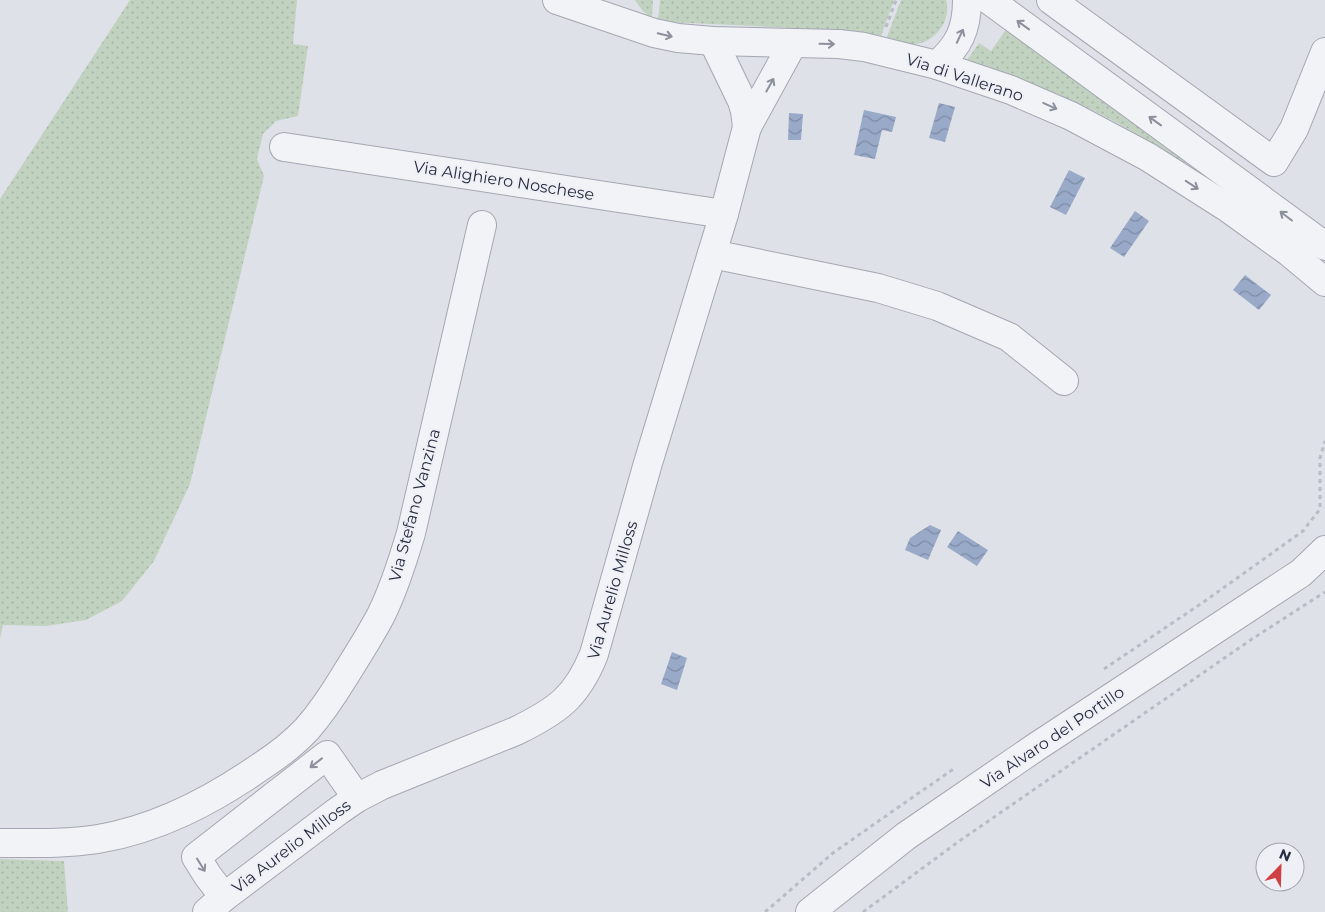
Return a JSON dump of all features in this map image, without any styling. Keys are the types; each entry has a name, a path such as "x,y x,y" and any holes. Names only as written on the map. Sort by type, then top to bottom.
{"street":[{"name":"Via di Vallerano","path":"557,0 617,11 654,32 678,38 793,44 839,44 864,47 937,65 993,84 1044,104 1148,156 1228,208 1289,252 1325,282"},
{"path":"937,65 950,53 962,33 967,0"},
{"path":"989,0 1325,246"},
{"path":"1051,0 1274,162 1294,129 1325,52"},
{"name":"Via Aurelio Milloss","path":"714,41 742,101 746,127"},
{"name":"Via Aurelio Milloss","path":"216,904 356,798 382,785 533,723 558,708 574,692 584,677 594,654 648,463 724,214 746,127 793,44"},
{"name":"Via Alighiero Noschese","path":"284,146 724,214"},
{"name":"Via Stefano Vanzina","path":"0,843 84,841 144,828 174,817 202,804 255,771 289,746 322,711 370,635 393,587 411,532 482,225"},
{"path":"712,254 878,288 937,306 1009,337 1064,381"},
{"name":"Via Alvaro del Portillo","path":"810,912 906,836 1044,742 1313,568 1325,550"},
{"path":"216,904 208,876 196,856 327,754 356,798"},
{"path":"255,771 274,795"}],"path":[{"path":"886,28 896,0"},
{"path":"1099,672 1205,601 1303,531 1320,510 1320,458 1325,441"},
{"path":"863,912 958,842 1260,634 1325,592"},
{"path":"765,912 834,853 962,764"}],"green space":[{"path":"130,0 297,0 293,44 308,46 298,116 276,121 263,134 257,159 264,176 190,484 154,561 122,601 86,620 46,626 3,625 0,639 0,199"},
{"path":"635,0 653,0 652,17 642,10"},
{"path":"660,0 894,0 881,36 857,31 668,22 658,19"},
{"path":"901,0 946,0 946,15 940,30 921,43 900,42 887,37"},
{"path":"1007,28 1188,161 1184,163 1125,127 1080,104 1028,82 967,60 979,43 991,51"},
{"path":"0,859 64,861 68,912 0,912"}],"water":[{"path":"939,103 955,107 945,142 929,138"},
{"path":"864,110 896,117 892,132 882,130 875,159 854,155"},
{"path":"789,113 803,114 801,140 788,140"},
{"path":"1069,170 1085,178 1066,215 1050,207"},
{"path":"1135,211 1149,221 1124,257 1110,248"},
{"path":"1245,275 1271,295 1259,310 1233,290"},
{"path":"930,525 941,530 928,560 905,550 910,538"},
{"path":"958,531 988,550 977,566 947,547"},
{"path":"672,652 687,658 677,690 661,684"}]}
